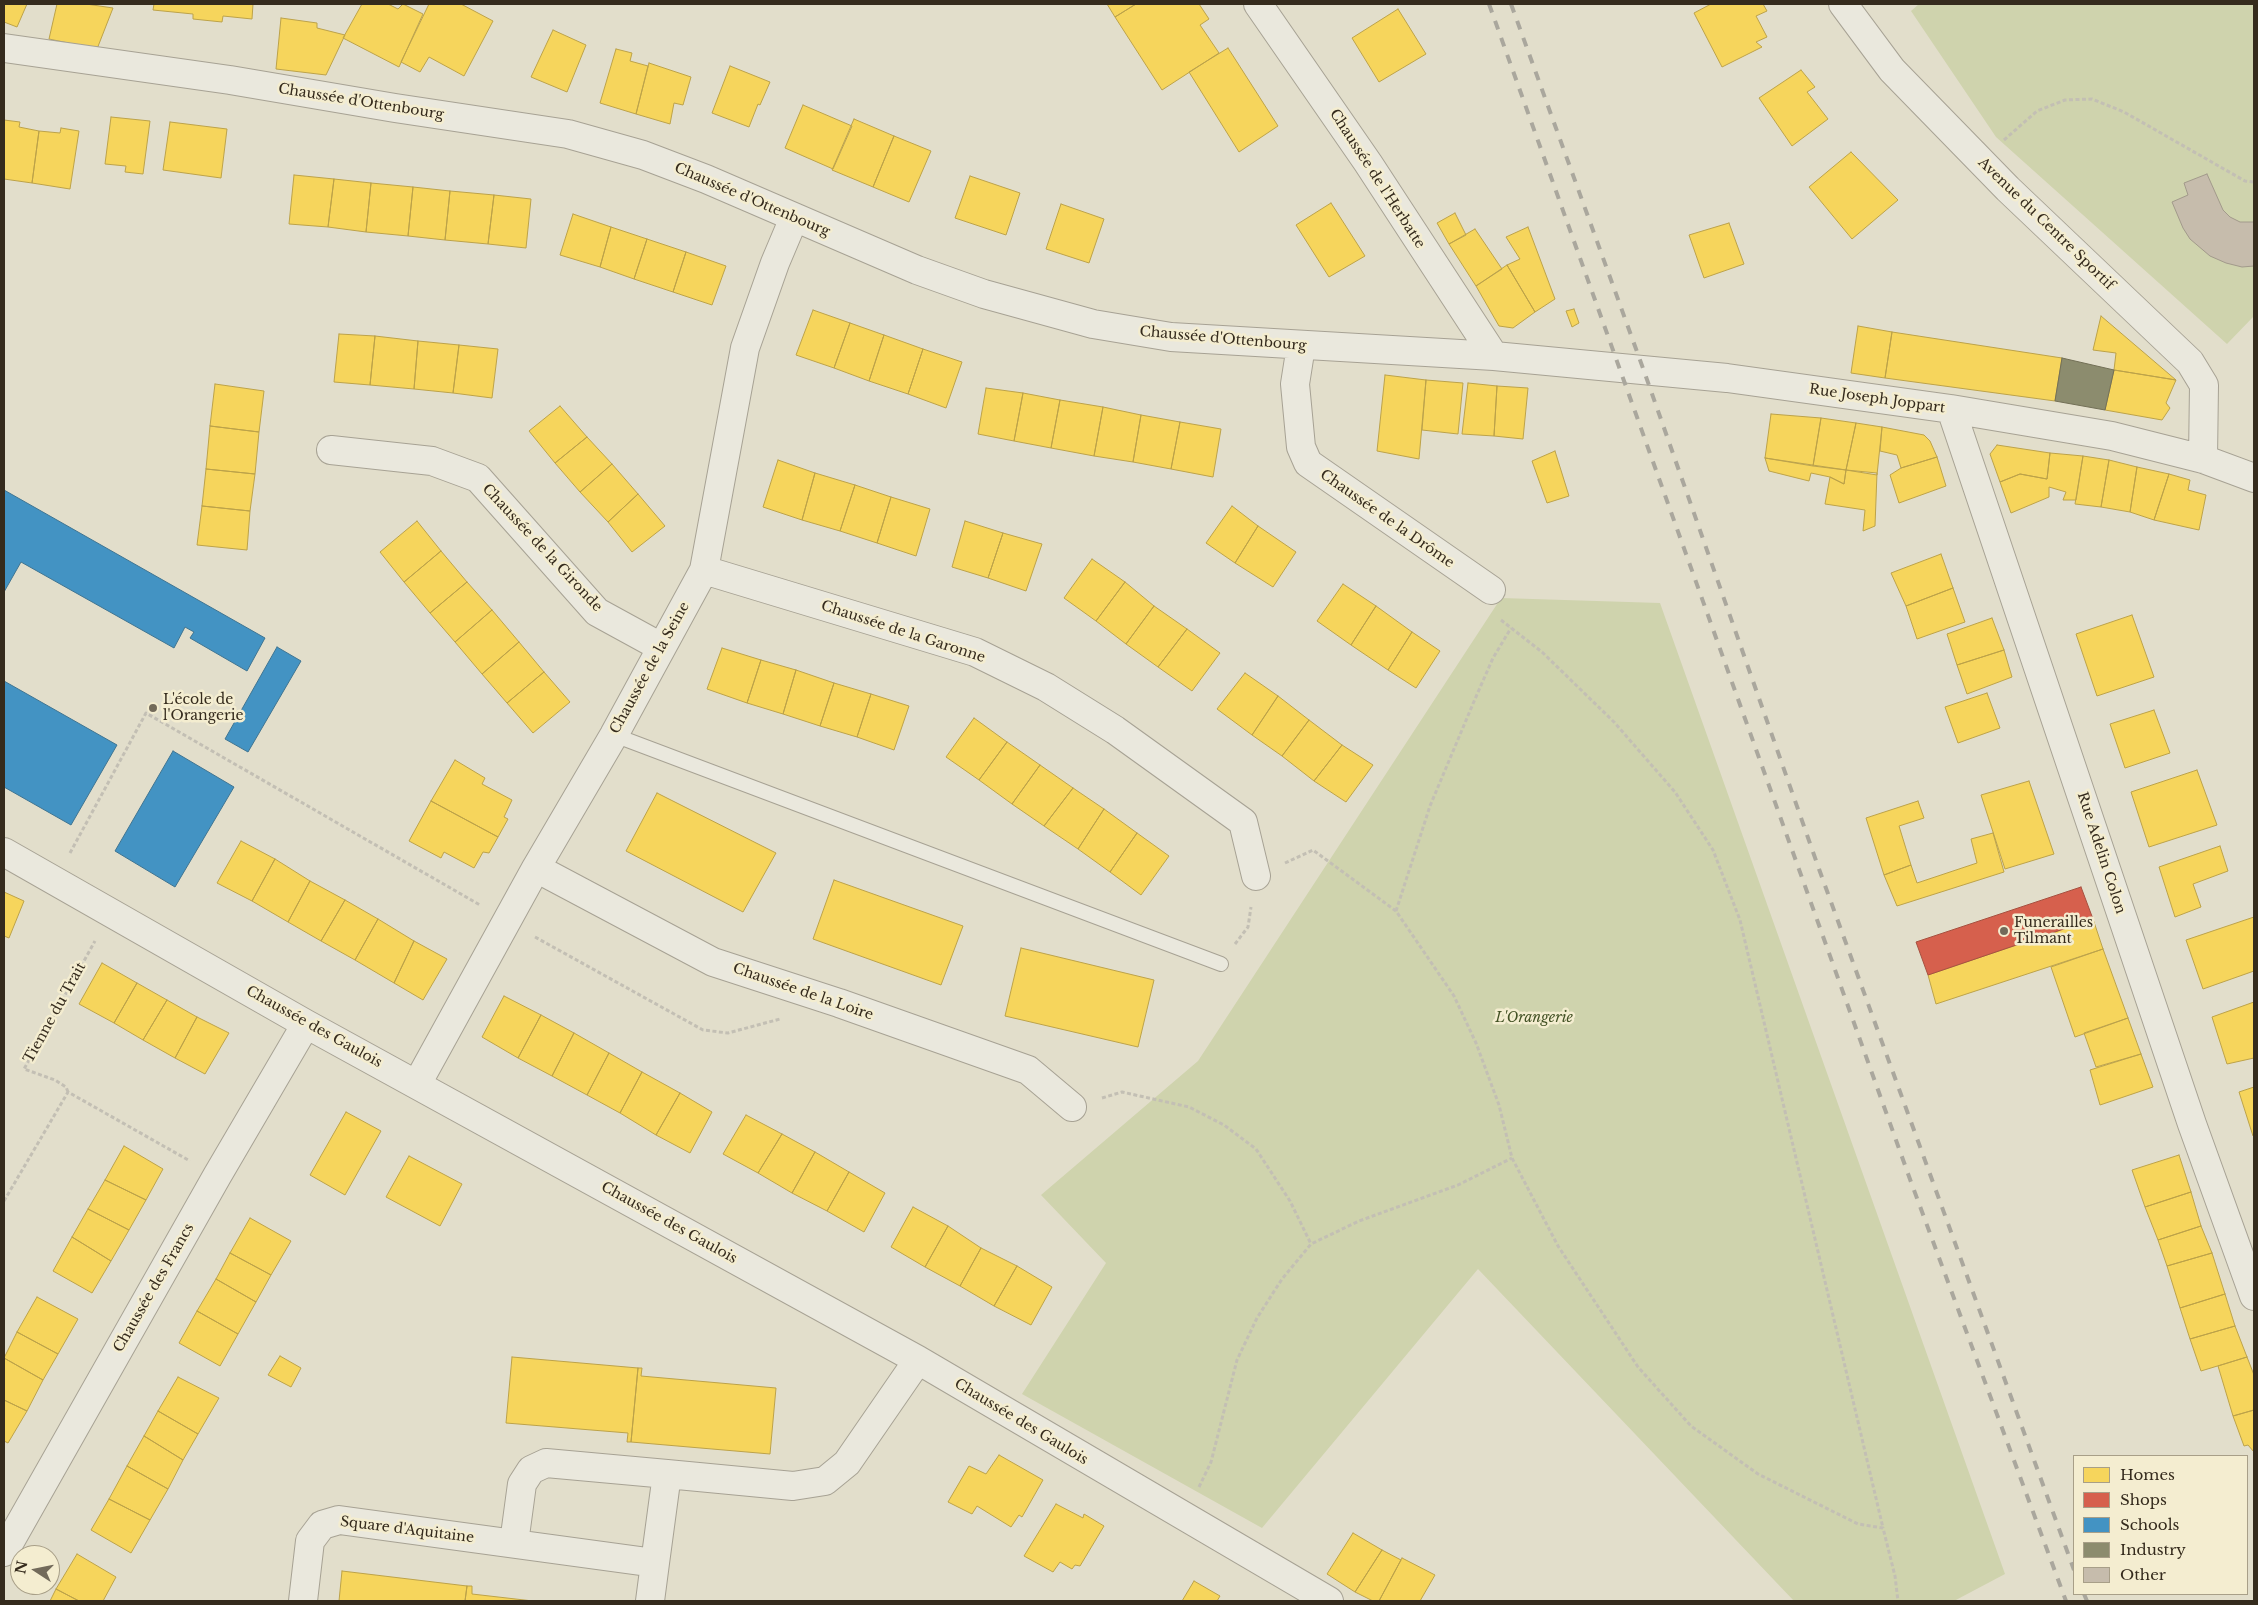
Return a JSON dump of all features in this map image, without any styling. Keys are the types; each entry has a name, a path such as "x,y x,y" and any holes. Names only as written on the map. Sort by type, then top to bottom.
{"street":[{"name":"Chaussée de l'Herbatte","path":"1258,4 1368,163 1494,356"},
{"name":"Avenue du Centre Sportif","path":"1843,4 1892,70 2008,189 2190,362 2204,385 2203,460"},
{"name":"Chaussée d'Ottenbourg","path":"4,48 230,80 395,108 568,134 643,155 706,179 917,270 984,294 1093,324 1171,337 1494,356"},
{"name":"Chaussée de la Seine","path":"417,1084 506,920 614,735 704,570 745,348 775,263 794,218"},
{"name":"Chaussée de la Drôme","path":"1301,346 1295,384 1301,447 1308,462 1319,472 1491,590"},
{"name":"Rue Joseph Joppart","path":"1494,356 1727,378 1951,409 2112,436 2203,460 2254,478"},
{"name":"Rue Adelin Colon","path":"1951,409 2192,1124 2254,1296"},
{"name":"Chaussée de la Gironde","path":"331,450 432,461 478,478 597,612 661,647"},
{"name":"Chaussée de la Garonne","path":"704,570 974,652 1046,687 1115,730 1243,822 1256,876"},
{"name":"Chaussée des Gaulois","path":"4,852 306,1024 918,1360 1174,1512 1329,1601"},
{"name":"Chaussée de la Loire","path":"536,868 713,962 839,1003 1028,1070 1072,1107"},
{"name":"Chaussée des Francs","path":"4,1552 217,1176 306,1024"},
{"path":"514,1543 522,1484 531,1470 546,1463 793,1486 826,1481 847,1463 918,1360"},
{"path":"650,1601 667,1474"},
{"name":"Square d'Aquitaine","path":"303,1601 310,1541 322,1525 339,1520 655,1564"}],"lane":[{"path":"614,735 1221,964"}],"path":[{"path":"2003,142 2037,110 2065,100 2092,99 2124,112 2245,181 2254,182"},
{"path":"1491,590 1488,599 1494,613 1542,652 1614,722 1675,792 1713,850 1740,920 1895,1576 1898,1601"},
{"path":"1396,911 1430,806 1493,658 1511,628"},
{"path":"86,826 146,714 506,920 703,1030 728,1033 783,1018"},
{"path":"1221,964 1248,927 1256,876 1313,850 1396,911 1454,996 1476,1043 1499,1105 1512,1158 1558,1246 1638,1367 1691,1426 1758,1474 1858,1524 1883,1528"},
{"name":"Tienne du Trait","path":"110,913 24,1069 55,1080 66,1087 68,1092 217,1176"},
{"path":"4,1201 68,1092"},
{"path":"1072,1107 1122,1092 1189,1106 1224,1125 1256,1149 1290,1202 1311,1244"},
{"path":"1174,1512 1199,1486 1211,1462 1237,1360 1257,1318 1282,1280 1311,1244 1359,1220 1458,1185 1512,1158"}],"green space":[{"path":"1919,4 2254,4 2254,316 2227,344 1996,137 1911,11"},
{"name":"L'Orangerie","path":"1501,598 1660,603 2005,1574 1954,1601 1794,1601 1478,1269 1262,1528 1022,1394 1106,1263 1041,1195 1198,1061"}],"building: Homes":[{"path":"4,4 27,4 17,27 4,22"},
{"path":"57,4 86,4 113,8 97,49 49,39"},
{"path":"154,4 253,4 252,19 223,16 222,22 193,19 193,14 153,10"},
{"path":"362,4 388,4 398,9 403,4 423,14 399,67 343,38"},
{"path":"429,4 461,4 493,21 464,76 429,57 420,72 401,62"},
{"path":"1107,4 1136,4 1115,17"},
{"path":"1136,4 1199,4 1209,19 1200,25 1219,53 1162,90 1115,17"},
{"path":"1711,4 1763,4 1767,11 1756,16 1767,37 1756,42 1762,47 1722,67 1694,13"},
{"path":"1398,9 1426,54 1379,82 1352,38"},
{"path":"281,18 317,23 317,28 345,35 326,75 276,69"},
{"path":"553,30 586,45 567,92 531,77"},
{"path":"1228,48 1278,126 1239,152 1189,72"},
{"path":"616,49 632,53 630,61 648,66 636,114 600,103"},
{"path":"649,63 691,77 683,105 674,103 670,124 636,114"},
{"path":"730,66 770,82 760,105 758,104 749,127 712,113"},
{"path":"1801,70 1815,87 1807,92 1828,119 1792,146 1759,98"},
{"path":"803,105 852,126 833,169 785,148"},
{"path":"111,117 150,121 143,174 125,172 126,166 105,164"},
{"path":"854,119 894,136 873,187 832,170"},
{"path":"4,120 20,122 19,127 39,131 32,183 4,179"},
{"path":"170,122 227,129 221,178 163,170"},
{"path":"61,128 79,131 70,189 32,183 39,131 60,133"},
{"path":"894,136 931,151 909,202 873,187"},
{"path":"1851,152 1898,200 1852,239 1809,187"},
{"path":"294,175 334,179 328,227 289,224"},
{"path":"970,176 1020,193 1006,235 955,218"},
{"path":"334,179 371,183 366,232 328,227"},
{"path":"371,183 413,187 408,236 366,232"},
{"path":"413,187 450,191 445,240 408,236"},
{"path":"450,191 494,195 488,244 445,240"},
{"path":"494,195 531,199 526,248 488,244"},
{"path":"1331,203 1365,256 1329,277 1296,225"},
{"path":"1061,204 1104,219 1089,263 1046,249"},
{"path":"1455,213 1466,235 1449,244 1437,223"},
{"path":"573,214 611,227 600,267 560,255"},
{"path":"1729,223 1744,264 1704,278 1689,235"},
{"path":"611,227 647,239 634,279 600,267"},
{"path":"1528,227 1555,299 1535,312 1507,265 1520,259 1506,237"},
{"path":"1475,229 1502,269 1476,286 1449,244"},
{"path":"647,239 686,252 673,292 634,279"},
{"path":"686,252 726,266 712,305 673,292"},
{"path":"1507,265 1535,312 1513,328 1499,326 1476,286"},
{"path":"1574,309 1579,323 1572,327 1566,311"},
{"path":"813,310 850,323 834,368 796,355"},
{"path":"2101,316 2176,380 2114,370 2116,353 2093,350"},
{"path":"850,323 884,335 869,381 834,368"},
{"path":"1858,326 1892,332 1885,378 1851,373"},
{"path":"1892,332 2062,358 2055,401 1885,378"},
{"path":"339,334 375,336 370,385 334,382"},
{"path":"884,335 923,349 908,394 869,381"},
{"path":"375,336 418,341 414,389 370,385"},
{"path":"418,341 459,345 453,393 414,389"},
{"path":"459,345 498,349 492,398 453,393"},
{"path":"923,349 962,362 946,408 908,394"},
{"path":"2114,370 2176,380 2166,403 2170,408 2162,420 2105,410"},
{"path":"1385,375 1426,380 1419,459 1377,451"},
{"path":"1426,380 1463,383 1458,434 1422,430"},
{"path":"1468,383 1497,386 1494,436 1462,434"},
{"path":"215,384 264,391 259,432 210,426"},
{"path":"1497,386 1528,388 1523,439 1494,436"},
{"path":"986,388 1023,393 1014,441 978,434"},
{"path":"1023,393 1060,400 1051,448 1014,441"},
{"path":"1060,400 1103,407 1094,456 1051,448"},
{"path":"560,406 587,437 555,463 529,431"},
{"path":"1103,407 1141,415 1133,462 1094,456"},
{"path":"1771,414 1821,418 1813,466 1765,458"},
{"path":"1141,415 1180,422 1171,469 1133,462"},
{"path":"1821,418 1856,423 1846,470 1813,466"},
{"path":"1180,422 1221,429 1213,477 1171,469"},
{"path":"1856,423 1882,427 1877,475 1846,470"},
{"path":"210,426 259,432 255,474 206,469"},
{"path":"1882,427 1924,435 1930,441 1937,457 1901,468 1897,455 1880,451"},
{"path":"587,437 612,464 580,492 555,463"},
{"path":"1997,445 2050,453 2047,479 2020,474 2000,482 1990,454"},
{"path":"1555,451 1569,496 1547,503 1532,461"},
{"path":"2050,453 2083,456 2076,500 2063,500 2066,492 2049,487 2049,497 2011,513 2000,482 2020,474 2047,479"},
{"path":"2083,456 2109,460 2101,507 2075,504"},
{"path":"1937,457 1946,486 1899,503 1890,475 1901,468"},
{"path":"1765,458 1846,470 1844,484 1830,477 1811,473 1809,481 1769,471"},
{"path":"778,460 815,473 802,520 763,507"},
{"path":"2109,460 2137,467 2130,512 2101,507"},
{"path":"612,464 638,494 608,522 580,492"},
{"path":"2137,467 2169,474 2154,520 2130,512"},
{"path":"206,469 255,474 250,511 202,506"},
{"path":"1846,470 1877,473 1875,526 1863,531 1865,510 1825,504 1830,477 1844,484"},
{"path":"815,473 855,485 840,531 802,520"},
{"path":"2169,474 2190,480 2188,490 2206,495 2199,530 2154,520"},
{"path":"855,485 891,497 877,543 840,531"},
{"path":"638,494 665,526 632,552 608,522"},
{"path":"891,497 930,509 916,556 877,543"},
{"path":"202,506 250,511 247,550 197,545"},
{"path":"1232,506 1258,526 1235,563 1206,543"},
{"path":"417,521 441,551 404,582 380,552"},
{"path":"965,521 1003,533 988,578 952,567"},
{"path":"1258,526 1296,552 1273,587 1235,563"},
{"path":"1003,533 1042,544 1026,591 988,578"},
{"path":"441,551 467,582 430,613 404,582"},
{"path":"1941,554 1953,588 1906,606 1891,573"},
{"path":"1092,559 1125,582 1096,621 1064,598"},
{"path":"467,582 492,610 455,642 430,613"},
{"path":"1125,582 1154,606 1126,644 1096,621"},
{"path":"1343,584 1376,606 1351,645 1317,621"},
{"path":"1953,588 1965,622 1917,639 1906,606"},
{"path":"1154,606 1187,629 1158,667 1126,644"},
{"path":"1376,606 1412,632 1388,670 1351,645"},
{"path":"492,610 519,642 482,674 455,642"},
{"path":"2132,615 2154,677 2097,696 2076,634"},
{"path":"1992,618 2004,650 1957,665 1947,634"},
{"path":"1187,629 1220,653 1192,691 1158,667"},
{"path":"1412,632 1440,651 1416,688 1388,670"},
{"path":"519,642 544,672 507,703 482,674"},
{"path":"722,648 761,660 747,703 707,689"},
{"path":"2004,650 2012,677 1967,694 1957,665"},
{"path":"761,660 796,670 783,714 747,703"},
{"path":"796,670 834,683 820,726 783,714"},
{"path":"544,672 570,702 533,733 507,703"},
{"path":"1245,673 1278,696 1252,735 1217,709"},
{"path":"834,683 871,694 857,737 820,726"},
{"path":"1987,693 2000,728 1958,743 1945,707"},
{"path":"871,694 909,706 894,750 857,737"},
{"path":"1278,696 1309,720 1282,756 1252,735"},
{"path":"2154,710 2170,753 2125,768 2110,724"},
{"path":"974,718 1007,742 979,780 946,757"},
{"path":"1309,720 1342,745 1314,781 1282,756"},
{"path":"1007,742 1040,765 1012,804 979,780"},
{"path":"1342,745 1373,765 1346,802 1314,781"},
{"path":"455,760 485,778 482,784 512,800 504,817 508,819 498,837 431,801"},
{"path":"1040,765 1073,788 1044,826 1012,804"},
{"path":"2197,770 2217,825 2149,847 2131,792"},
{"path":"2029,781 2054,854 2005,869 1981,795"},
{"path":"1073,788 1104,809 1078,849 1044,826"},
{"path":"657,793 776,853 743,912 626,851"},
{"path":"431,801 498,837 489,853 483,852 474,868 444,852 441,858 409,841"},
{"path":"1918,801 1924,818 1899,826 1911,865 1884,875 1866,818"},
{"path":"1104,809 1137,833 1110,872 1078,849"},
{"path":"1137,833 1169,856 1141,895 1110,872"},
{"path":"1993,833 2004,872 1897,906 1884,875 1911,865 1917,883 1977,863 1971,839"},
{"path":"241,841 275,859 252,901 217,883"},
{"path":"2220,846 2228,871 2193,884 2201,907 2175,917 2159,867"},
{"path":"275,859 310,881 288,922 252,901"},
{"path":"834,880 963,926 941,985 813,939"},
{"path":"310,881 345,900 321,941 288,922"},
{"path":"4,892 24,901 9,938 4,936"},
{"path":"345,900 378,919 355,960 321,941"},
{"path":"2254,917 2254,971 2203,989 2186,940"},
{"path":"378,919 414,941 394,983 355,960"},
{"path":"2093,919 2103,949 1936,1004 1928,975"},
{"path":"414,941 447,959 423,1000 394,983"},
{"path":"1021,948 1154,980 1138,1047 1005,1016"},
{"path":"2103,949 2128,1018 2075,1037 2051,967"},
{"path":"102,963 137,983 114,1023 79,1004"},
{"path":"137,983 167,1000 143,1040 114,1023"},
{"path":"504,996 541,1015 518,1058 482,1037"},
{"path":"167,1000 197,1017 175,1058 143,1040"},
{"path":"2254,1002 2254,1058 2227,1064 2212,1017"},
{"path":"541,1015 574,1033 552,1076 518,1058"},
{"path":"197,1017 229,1033 205,1074 175,1058"},
{"path":"2128,1018 2141,1054 2096,1067 2084,1033"},
{"path":"574,1033 609,1053 587,1095 552,1076"},
{"path":"609,1053 642,1072 620,1113 587,1095"},
{"path":"2141,1054 2153,1087 2100,1105 2090,1070"},
{"path":"642,1072 680,1093 656,1135 620,1113"},
{"path":"2254,1087 2254,1136 2253,1136 2239,1092"},
{"path":"680,1093 712,1112 690,1153 656,1135"},
{"path":"346,1112 381,1131 345,1195 310,1175"},
{"path":"746,1115 782,1134 758,1173 723,1154"},
{"path":"782,1134 815,1152 792,1193 758,1173"},
{"path":"124,1146 163,1169 146,1200 105,1180"},
{"path":"815,1152 849,1172 827,1211 792,1193"},
{"path":"2179,1155 2191,1192 2145,1207 2132,1170"},
{"path":"409,1156 462,1184 440,1226 386,1197"},
{"path":"849,1172 885,1193 864,1232 827,1211"},
{"path":"105,1180 146,1200 129,1230 88,1209"},
{"path":"2191,1192 2201,1226 2158,1240 2145,1207"},
{"path":"913,1207 948,1226 925,1267 891,1247"},
{"path":"88,1209 129,1230 111,1261 72,1237"},
{"path":"250,1218 291,1241 271,1275 230,1253"},
{"path":"948,1226 981,1248 960,1286 925,1267"},
{"path":"2201,1226 2212,1253 2167,1266 2158,1240"},
{"path":"72,1237 111,1261 92,1293 53,1271"},
{"path":"981,1248 1017,1266 994,1306 960,1286"},
{"path":"230,1253 271,1275 256,1302 216,1279"},
{"path":"2212,1253 2225,1294 2180,1308 2167,1266"},
{"path":"1017,1266 1052,1287 1031,1325 994,1306"},
{"path":"216,1279 256,1302 238,1334 197,1311"},
{"path":"2225,1294 2235,1326 2190,1339 2180,1308"},
{"path":"37,1297 78,1319 58,1354 17,1332"},
{"path":"197,1311 238,1334 220,1366 179,1343"},
{"path":"2235,1326 2247,1357 2201,1371 2190,1339"},
{"path":"17,1332 58,1354 43,1380 4,1358"},
{"path":"280,1356 301,1368 291,1387 268,1375"},
{"path":"512,1357 638,1368 631,1442 627,1442 628,1433 506,1423"},
{"path":"2247,1357 2254,1375 2254,1410 2233,1416 2218,1366"},
{"path":"4,1358 43,1380 27,1411 4,1400"},
{"path":"638,1368 642,1368 641,1376 776,1388 770,1454 631,1442"},
{"path":"178,1377 219,1398 198,1434 158,1411"},
{"path":"4,1400 27,1411 8,1443 4,1441"},
{"path":"2254,1410 2254,1452 2248,1445 2244,1446 2233,1416"},
{"path":"158,1411 198,1434 183,1460 144,1436"},
{"path":"144,1436 183,1460 168,1489 127,1466"},
{"path":"999,1455 1043,1480 1022,1517 1019,1515 1011,1527 977,1506 972,1514 948,1502 969,1466 986,1474"},
{"path":"127,1466 168,1489 150,1520 109,1499"},
{"path":"109,1499 150,1520 131,1553 91,1530"},
{"path":"1056,1504 1083,1518 1084,1514 1104,1526 1080,1566 1075,1565 1072,1569 1060,1562 1053,1572 1024,1556"},
{"path":"1353,1533 1382,1550 1355,1592 1327,1574"},
{"path":"1382,1550 1401,1560 1379,1601 1373,1601 1355,1592"},
{"path":"77,1554 116,1577 103,1601 79,1601 60,1591 60,1582"},
{"path":"1402,1558 1435,1575 1420,1601 1379,1601"},
{"path":"342,1571 467,1586 465,1601 339,1601"},
{"path":"1194,1581 1220,1596 1217,1601 1182,1601"},
{"path":"467,1586 472,1586 472,1594 533,1601 465,1601"},
{"path":"60,1591 79,1601 50,1601 53,1595 60,1595"}],"building: Shops":[{"name":"Funerailles Tilmant","path":"2081,887 2093,919 1928,975 1916,942"}],"building: Schools":[{"path":"4,490 265,638 247,671 190,638 194,632 185,627 174,648 21,562 4,592"},
{"path":"277,647 301,661 248,752 225,739"},
{"path":"4,681 117,745 71,825 4,787"},
{"path":"173,751 234,787 175,887 115,851"}],"building: Industry":[{"path":"2062,358 2114,370 2105,410 2055,401"}],"building: Other":[{"path":"2207,174 2223,210 2230,217 2240,222 2254,222 2254,266 2242,267 2210,256 2190,239 2183,228 2172,202 2188,195 2184,183"}],"railway":[{"path":"1489,4 1911,1182 2066,1601"},
{"path":"1511,4 1644,371 1819,869 2073,1567"},
{"path":"2084,1595 2087,1601"}],"place":[{"name":"L'école de l'Orangerie","path":"153,708"},
{"name":"Funerailles Tilmant","path":"2004,931"}]}
